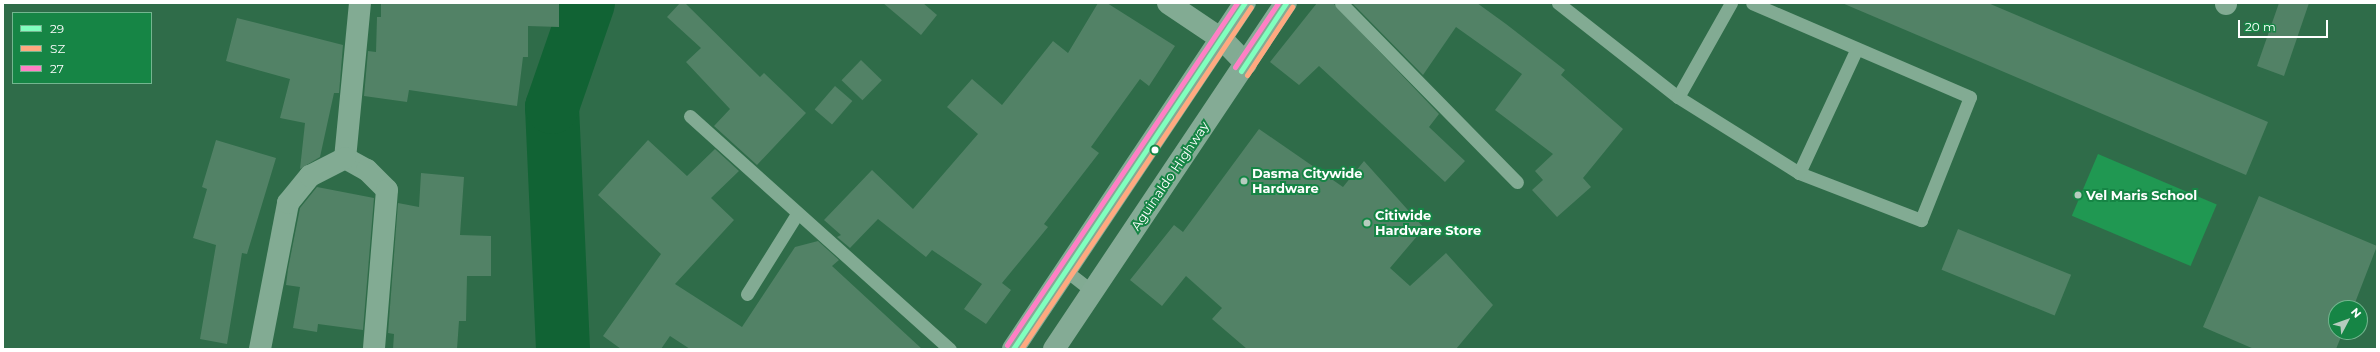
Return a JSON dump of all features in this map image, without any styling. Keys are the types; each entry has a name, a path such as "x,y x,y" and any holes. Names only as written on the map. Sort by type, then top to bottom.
{"highway":[{"path":"1013,349 1065,270 1223,40 1245,3"},
{"name":"Aguinaldo Highway","path":"1054,349 1286,3"}],"street":[{"path":"345,158 360,3"},
{"path":"1168,3 1223,40 1246,64"},
{"path":"260,349 288,203 310,176 345,158"},
{"path":"345,158 367,170 387,190 374,349"}],"lane":[{"path":"1341,3 1517,182"},
{"path":"1558,3 1678,97 1799,173 1921,220 1970,97 1856,50 1752,3"},
{"path":"1678,97 1731,3"},
{"path":"1799,173 1856,50"},
{"path":"690,116 797,214 950,349"},
{"path":"747,294 797,214"},
{"path":"1065,270 1093,292"}],"green space":[{"path":"2098,154 2217,204 2191,266 2072,216"}],"building":[{"path":"381,3 559,3 559,27 528,26 528,57 523,57 517,106 409,90 407,102 364,96 368,51 376,52 377,17 381,17"},
{"path":"680,3 685,3 760,77 764,73 806,113 757,165 714,126 730,109 686,62 701,48 667,17"},
{"path":"883,3 923,3 937,15 921,35"},
{"path":"1098,3 1107,3 1175,46 1149,86 1140,79 1091,147 1099,153 1044,224 1048,227 1002,283 1011,290 986,324 964,309 982,284 932,250 926,257 878,219 850,248 837,237 841,235 824,220 872,170 913,209 978,134 947,107 972,79 1002,105 1053,41 1068,53"},
{"path":"1317,3 1333,3 1439,114 1429,127 1465,161 1445,182 1319,66 1299,85 1270,62"},
{"path":"1352,3 1477,3 1506,24 1565,70 1561,75 1623,129 1583,178 1591,187 1557,217 1532,190 1543,180 1535,171 1553,154 1495,110 1522,74 1456,27 1423,75"},
{"path":"1842,3 1988,3 2268,122 2246,175"},
{"path":"2279,3 2309,3 2284,76 2257,66"},
{"path":"237,18 343,45 339,93 334,93 320,157 300,169 305,123 280,118 290,79 226,61"},
{"path":"861,60 882,80 862,100 842,80"},
{"path":"835,86 852,101 832,124 815,109"},
{"path":"1259,129 1343,187 1364,161 1424,228 1390,268 1410,286 1446,253 1493,305 1456,349 1247,349 1212,319 1222,308 1186,276 1162,306 1130,280 1174,225 1183,232"},
{"path":"216,140 276,158 247,254 242,253 227,344 200,339 216,245 193,238 207,189 202,187"},
{"path":"648,140 687,176 715,149 739,171 711,198 734,220 675,284 742,327 795,247 818,241 839,260 832,266 922,349 690,349 670,336 661,349 621,349 603,336 661,254 598,195"},
{"path":"421,173 464,177 460,235 491,236 491,276 467,276 466,321 459,321 457,349 393,349 394,334 388,333 398,203 419,207"},
{"path":"317,187 374,198 363,330 318,324 317,332 293,328 300,287 286,285 288,269 300,208"},
{"path":"2259,196 2377,246 2356,300 2328,300 2328,340 2340,340 2336,349 2254,349 2203,327"},
{"path":"1958,229 2071,275 2055,315 1942,270"}],"waterway":[{"path":"563,349 552,107 588,3"}],"transit line":[{"name":"27","path":"1007,345 1237,3"},
{"name":"29","path":"1013,349 1245,3"},
{"name":"27","path":"1235,67 1278,3"},
{"name":"29","path":"1241,71 1286,3"},
{"name":"SZ","path":"1021,349 1251,7"},
{"name":"SZ","path":"1247,75 1292,7"}],"place":[{"name":"Dasma Citywide Hardware","path":"1244,181"},
{"name":"Vel Maris School","path":"2078,195"},
{"name":"Citiwide Hardware Store","path":"1367,223"}]}
